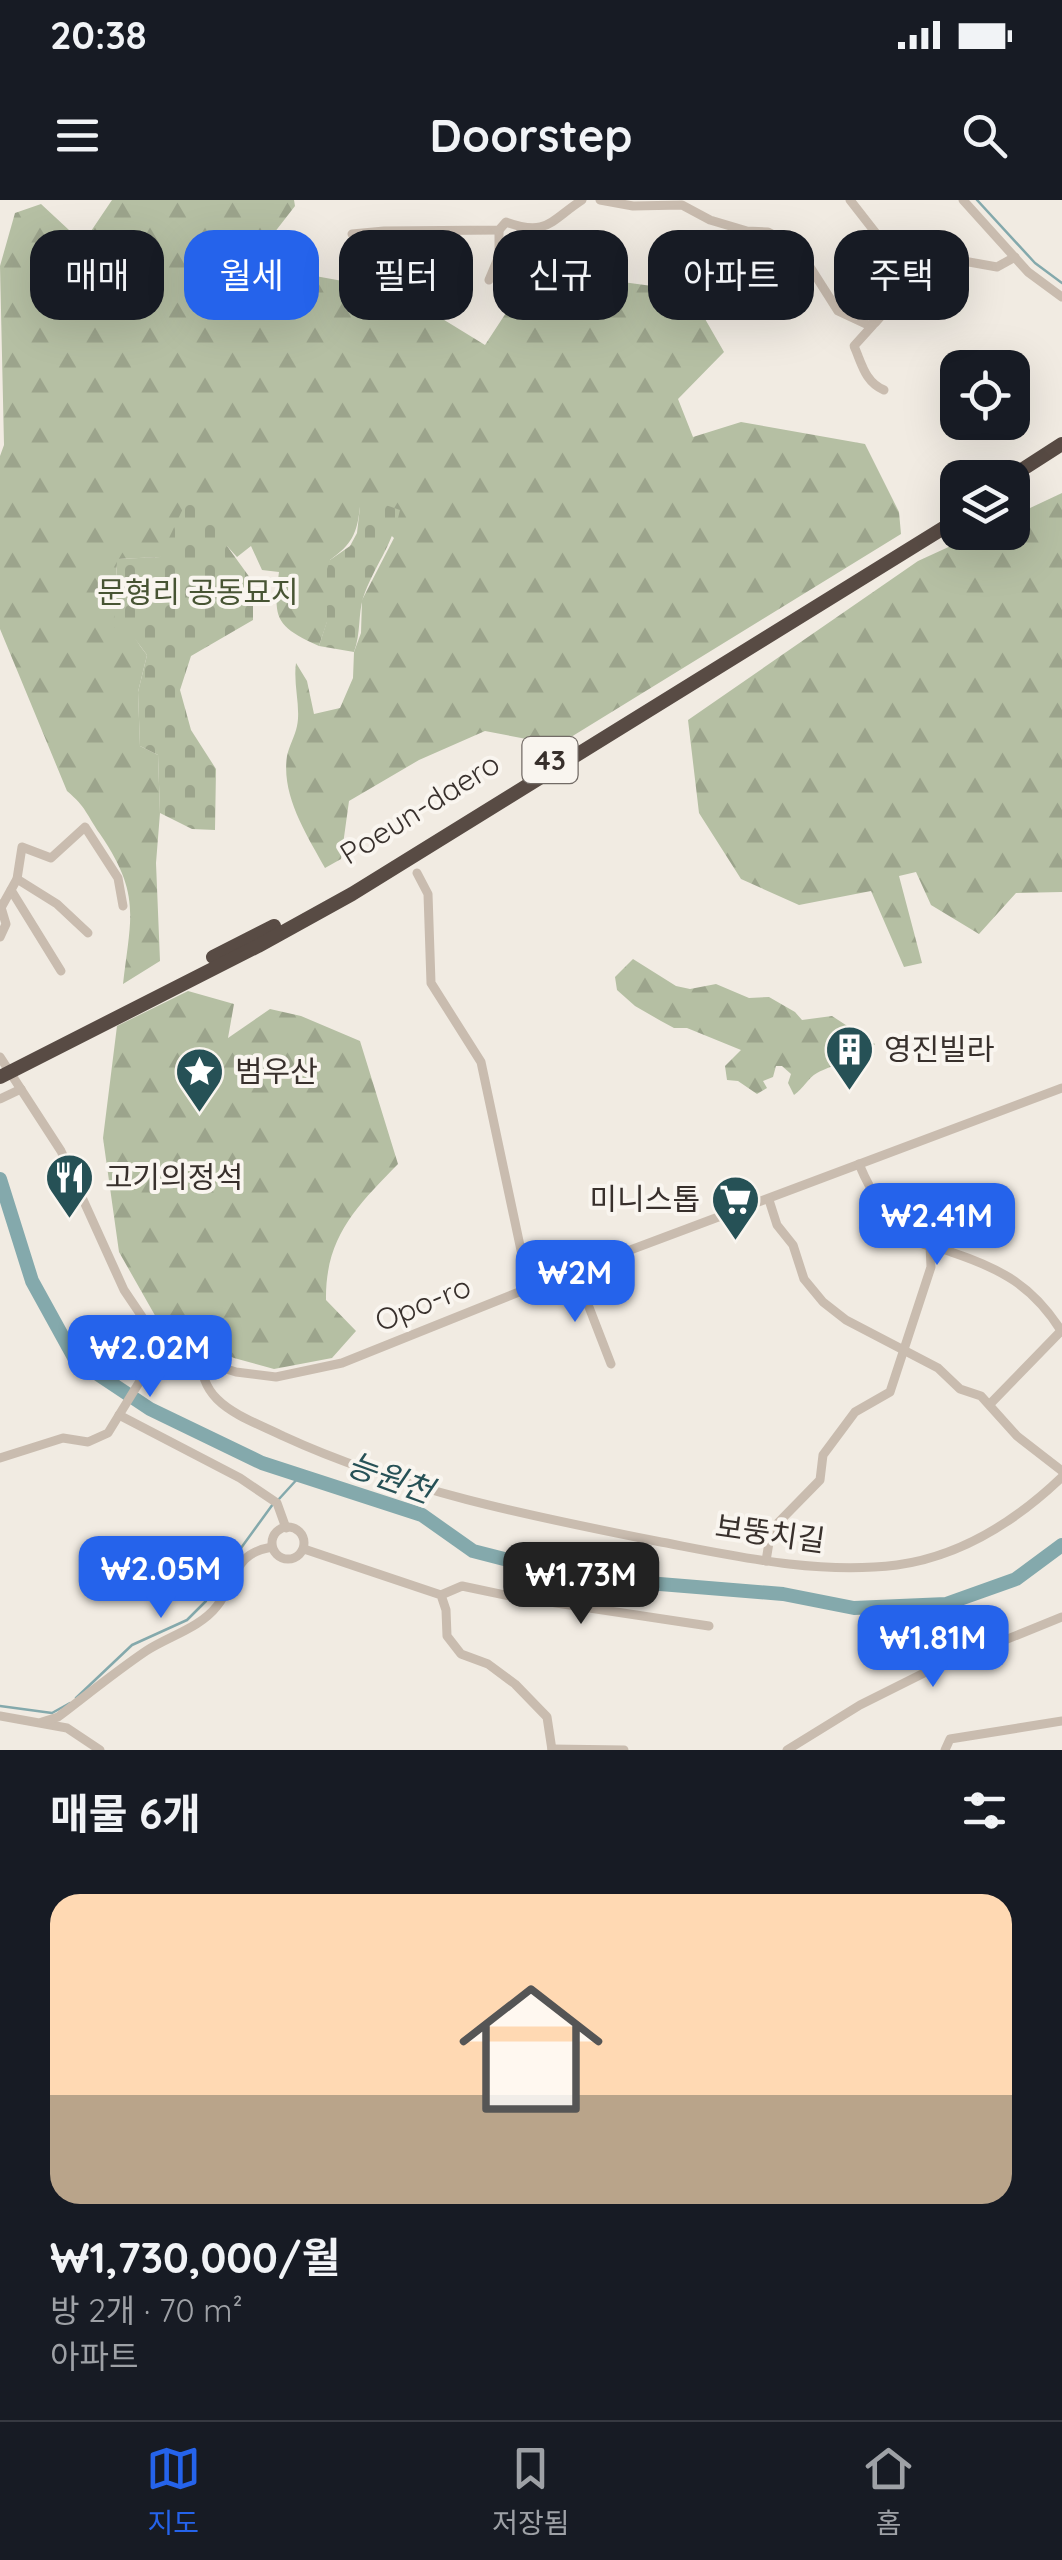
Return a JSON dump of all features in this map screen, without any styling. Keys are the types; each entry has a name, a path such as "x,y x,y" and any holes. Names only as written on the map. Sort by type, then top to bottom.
{"highway":[{"path":"1030,465 1062,444"},
{"path":"1030,474 1062,454"},
{"name":"Poeun-daero","path":"136,1002 328,900 752,633 940,520"},
{"name":"Poeun-daero","path":"0,1066 352,894 940,529"},
{"name":"43","path":"0,1076 136,1002"}],"street":[{"path":"499,230 506,222 523,229 544,228 582,200"},
{"path":"600,200 633,206 682,205 710,220 747,232 768,232 798,248 838,311 860,323 875,322"},
{"path":"850,200 873,230"},
{"path":"963,200 1028,272 1062,297"},
{"path":"884,390 874,386 866,375 854,346 898,298 936,273 968,262 996,267 1015,257"},
{"path":"489,280 493,270"},
{"path":"0,937 6,924 1,905 16,879 22,847 51,858 85,827 118,878 123,906"},
{"path":"417,873 428,894 431,983 481,1062 529,1288"},
{"path":"16,879 57,904 88,933"},
{"path":"11,890 62,971"},
{"name":"Opo-ro","path":"0,1056 72,1172 134,1308 160,1338 200,1358 236,1372 276,1377 320,1370 1062,1088"},
{"path":"0,1099 21,1089"},
{"path":"860,1164 868,1185 884,1208 913,1238 1024,1284 1045,1305 1062,1332 991,1403"},
{"path":"768,1200 777,1225 794,1245 811,1289 846,1320 938,1368 960,1389 991,1403 1018,1436 1062,1474"},
{"path":"766,1561 771,1530 820,1480 823,1454 855,1412 890,1392 931,1267 930,1246"},
{"path":"575,1272 610,1364"},
{"path":"0,1458 63,1438 88,1442 108,1433 148,1368 160,1338"},
{"name":"보뚱치길","path":"200,1358 208,1389 233,1412 360,1468 540,1517 766,1561 839,1568 928,1559 990,1533 1062,1474"},
{"path":"119,1414 240,1478 272,1500 286,1528"},
{"path":"286,1528 301,1533 304,1549 298,1557 288,1560 278,1556 272,1547 276,1532 286,1528"},
{"path":"42,1722 58,1718 148,1650 185,1631 216,1608 239,1563 254,1550 272,1547"},
{"path":"304,1549 441,1595 462,1586 710,1626"},
{"path":"441,1595 447,1636 461,1654 488,1664 515,1684 547,1717 552,1750 624,1750"},
{"path":"787,1750 860,1705 928,1671 1062,1619"},
{"path":"0,1716 66,1728 100,1750"},
{"path":"945,1750 950,1738 1062,1721"}],"green space":[{"path":"112,200 294,200 295,206 276,230 184,230 184,320 319,320 319,277 339,280 339,320 444,320 485,345 501,320 628,320 628,283 648,285 648,320 706,320 724,352 678,399 693,437 741,422 865,444 899,512 901,534 558,745 485,731 419,760 349,801 341,859 325,868 303,829 288,786 287,756 298,719 296,663 307,681 314,714 340,708 353,678 362,600 394,538 360,507 352,538 330,560 327,622 319,646 293,633 280,619 279,572 262,570 251,546 237,557 227,546 118,559 118,597 132,633 147,655 138,692 140,746 158,755 160,813 156,863 160,961 123,984 130,906 122,873 86,811 67,791 0,629 0,456 4,445 0,266 15,213 41,204 69,230 30,230 30,320 164,320 164,230 92,230"},
{"path":"1062,493 1062,892 1016,893 979,934 931,905 916,872 899,876 922,963 904,967 871,891 799,905 741,879 699,813 688,720 918,561 942,550 1030,550 1030,508"},
{"name":"문형리 공동묘지","path":"188,498 206,499 207,517 233,529 227,546 253,582 253,620 191,656 180,690 191,730 216,769 215,830 192,829 160,813 158,755 140,746 138,692 147,655 135,639 114,627 117,559 160,557"},
{"path":"377,502 400,510 363,598 354,652 319,646 327,621 330,560 350,546 357,533 360,507"},
{"path":"633,959 676,986 690,989 716,984 749,998 769,997 802,1020 832,1016 875,1044 857,1057 817,1073 794,1095 788,1083 791,1074 776,1066 773,1077 763,1081 767,1088 757,1094 738,1081 727,1080 725,1066 741,1050 687,1028 674,1028 635,1006 617,990 615,977"},
{"path":"188,991 234,1004 228,1038 270,1009 301,1016 360,1041 398,1164 346,1224 331,1258 326,1300 356,1331 332,1358 274,1369 234,1358 161,1326 119,1252 103,1138 117,1026"}],"waterway":[{"path":"977,200 1035,263 1062,283"},
{"name":"능원천","path":"0,1179 32,1281 75,1359 150,1409 262,1463 422,1515 473,1551 574,1577 783,1594 854,1608 946,1604 1016,1579 1062,1545"},
{"path":"279,1499 300,1476"},
{"path":"76,1698 132,1645 187,1620 206,1601 273,1504"},
{"path":"0,1706 52,1713 70,1703"}],"place":[{"name":"영진빌라","path":"849,1092"},
{"name":"범우산","path":"200,1114"},
{"name":"고기의정석","path":"70,1220"},
{"name":"미니스톱","path":"735,1242"}]}
